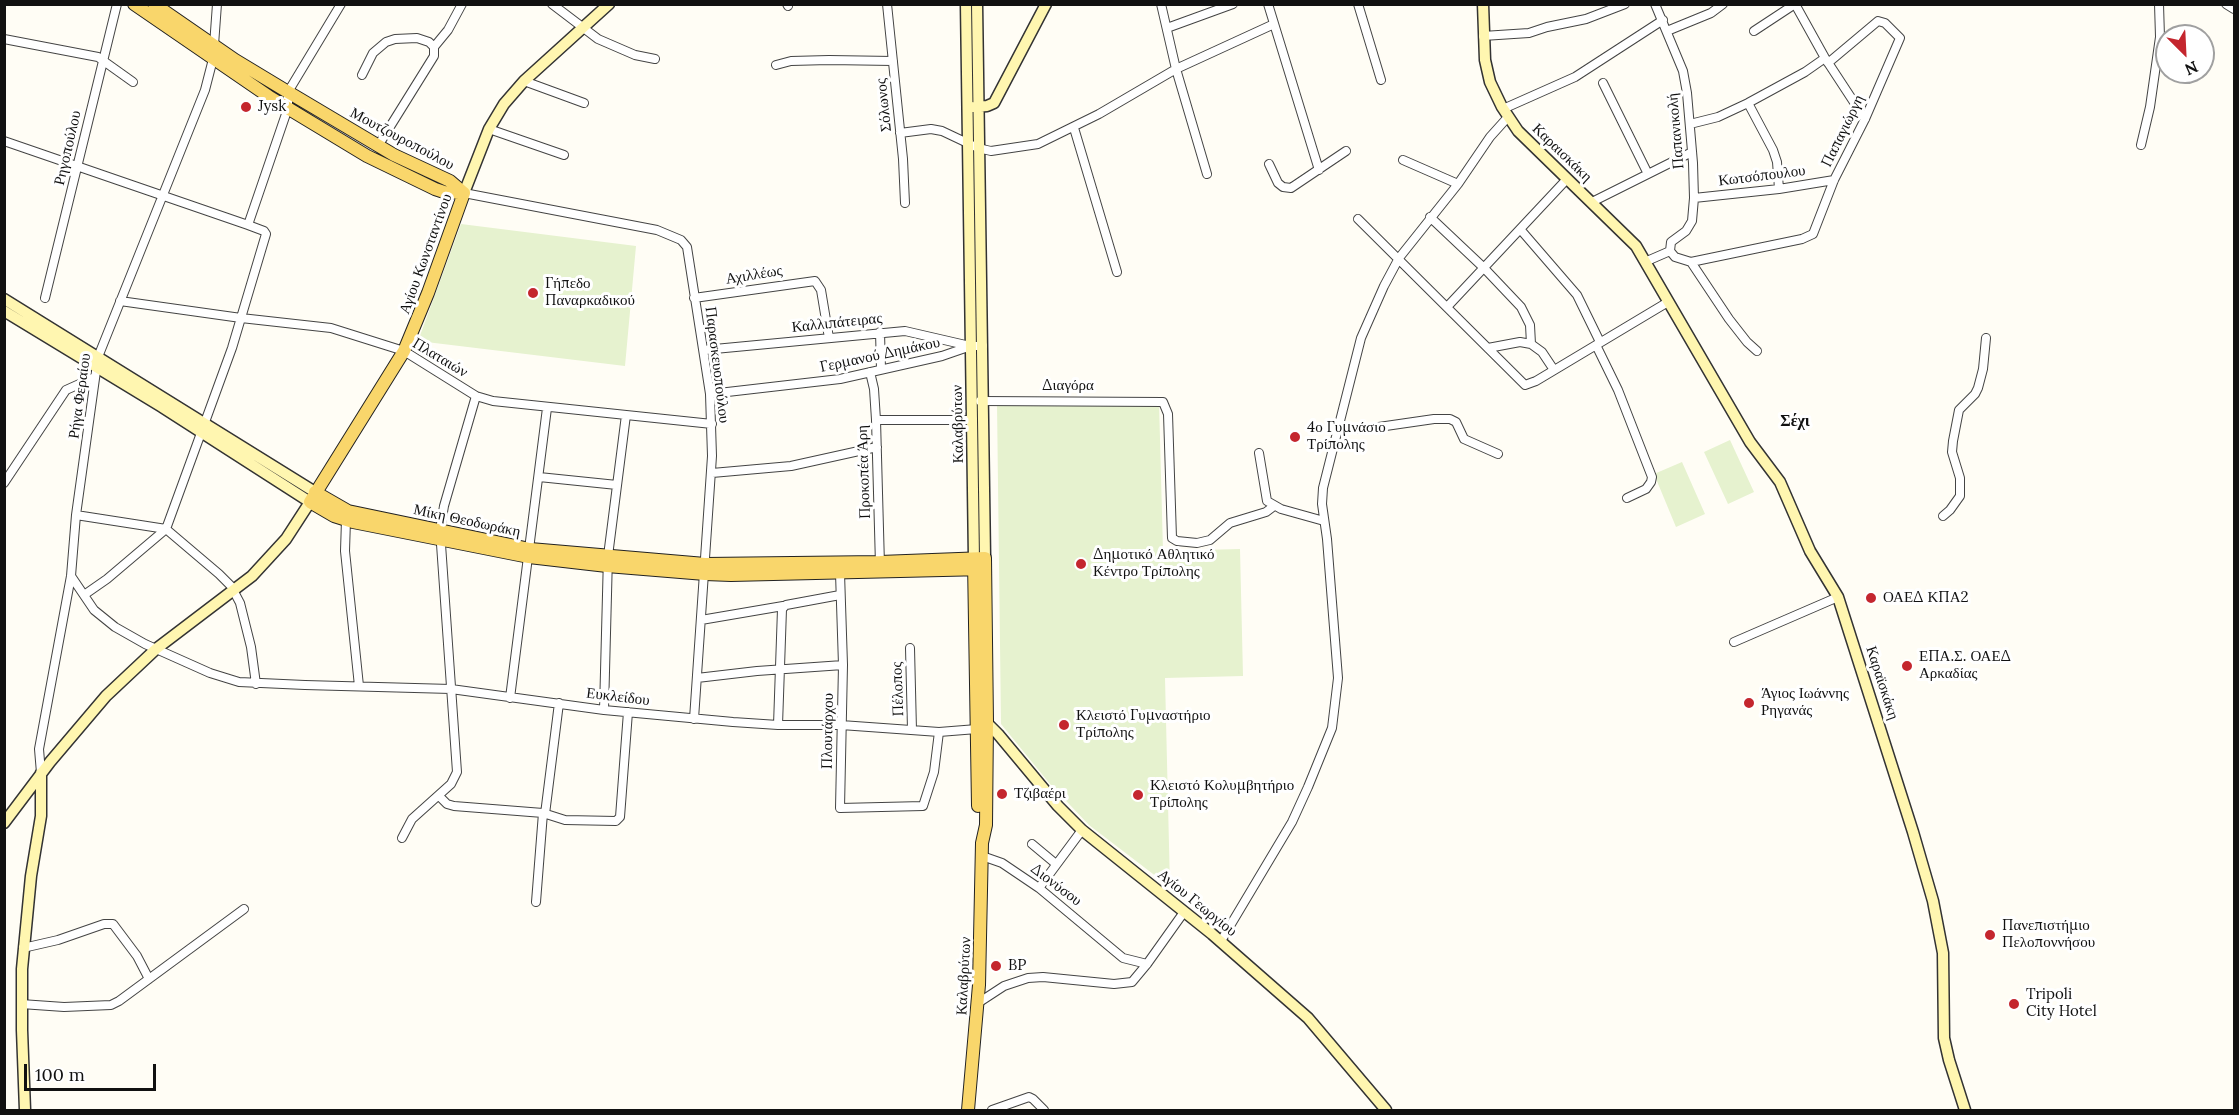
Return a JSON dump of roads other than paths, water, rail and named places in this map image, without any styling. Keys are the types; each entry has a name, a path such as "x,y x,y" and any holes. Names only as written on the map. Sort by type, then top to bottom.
{"main road":[{"name":"Μουτζουροπούλου","path":"134,4 213,59 344,143 409,178 444,192 464,193"},
{"name":"Μουτζουροπούλου","path":"154,4 214,46 288,92 378,146 450,181 464,193"},
{"name":"Αγίου Κωνσταντίνου","path":"313,497 404,351 428,293 464,193"},
{"name":"Μίκη Θεοδωράκη","path":"313,497 346,520 440,535 530,553 705,569 840,573 880,567"},
{"name":"Μίκη Θεοδωράκη","path":"313,497 343,509 440,535"},
{"name":"Μίκη Θεοδωράκη","path":"705,569 880,567 980,563"},
{"name":"Καλαβρύτων","path":"968,1110 978,1003 982,843 986,825 980,724 980,563"}],"street":[{"name":"Ρηγοπούλου","path":"45,298 117,4"},
{"name":"Ρήγα Φεραίου","path":"41,773 39,749 42,723 71,576 76,515 96,368 120,301 205,90 213,59 218,4"},
{"path":"248,225 288,108 288,92 341,4"},
{"path":"378,146 434,56 434,47 448,30 462,4"},
{"path":"552,4 598,39 642,58 655,59"},
{"name":"Αγίου Κωνσταντίνου","path":"464,193 489,129 504,104 524,81 609,4"},
{"name":"Σόλωνος","path":"887,4 905,203"},
{"name":"Καλαβρύτων","path":"966,4 974,107"},
{"name":"Καλαβρύτων","path":"977,4 973,145 980,563"},
{"path":"974,107 994,103 1046,4"},
{"path":"1161,4 1176,69 1207,174"},
{"path":"1167,28 1233,4"},
{"path":"1268,4 1318,170"},
{"path":"1358,4 1381,80"},
{"name":"Καραισκάκη","path":"1483,4 1483,36 1488,74 1506,113 1518,131 1629,237 1647,261 1668,302"},
{"path":"1483,36 1529,33 1586,19 1625,4"},
{"name":"Παπανικολή","path":"1655,4 1683,71 1692,153 1693,213 1689,228 1671,242 1670,251"},
{"path":"1667,32 1711,13 1723,4"},
{"path":"1755,31 1795,4 1826,60 1865,120"},
{"path":"2141,145 2150,107 2160,43 2159,4"},
{"path":"2226,4 2235,9"},
{"path":"1221,941 1292,822 1332,728 1338,678 1323,488 1361,338 1384,286 1399,258 1458,184 1506,113 1575,77 1663,20"},
{"name":"Παπαγιώργη","path":"1691,262 1811,236 1834,180 1865,120 1900,38 1886,23 1878,21 1826,60"},
{"path":"900,133 931,129 991,151 1029,146 1074,128 1176,69 1274,24"},
{"path":"362,75 373,53 386,42 395,39 417,38 429,42 434,47"},
{"path":"4,39 103,59 133,82"},
{"path":"776,65 791,61 893,60"},
{"path":"1690,124 1718,117 1748,103 1826,60"},
{"path":"524,81 584,103"},
{"path":"1603,83 1648,174"},
{"path":"1748,103 1773,150 1777,162 1779,189"},
{"path":"1074,128 1117,272"},
{"path":"489,129 564,155"},
{"path":"4,141 248,225 266,234 204,428 166,529 107,579 84,595"},
{"path":"1269,164 1278,183 1286,188 1295,186 1346,151"},
{"path":"1592,202 1692,153"},
{"path":"1403,160 1458,184"},
{"path":"1448,308 1567,179"},
{"name":"Κωτσόπουλου","path":"1694,198 1779,189 1834,180"},
{"name":"Παρασκευοπούλου","path":"464,193 591,216 673,236 687,247 704,350 712,424 712,472 694,719"},
{"path":"1430,217 1521,307 1530,325 1531,344"},
{"path":"1358,219 1525,385 1531,384 1668,302"},
{"path":"1520,229 1577,296 1618,390 1650,472 1651,482 1648,487 1627,498"},
{"path":"1647,261 1670,251 1679,259 1691,262 1729,320 1757,351"},
{"name":"Αχιλλέως","path":"694,298 808,281 818,283 829,338"},
{"name":"Μίκη Θεοδωράκη","path":"4,299 96,368"},
{"name":"Πλαταιών","path":"120,301 331,328 404,351 476,396 493,401 712,424"},
{"name":"Καραϊσκάκη","path":"1668,302 1750,442 1780,482 1810,551 1838,597 1933,901 1943,953 1944,1038 1965,1110"},
{"name":"Μίκη Θεοδωράκη","path":"4,311 96,368 204,428 313,497"},
{"path":"880,332 880,369"},
{"name":"Καλλιπάτειρας","path":"704,350 880,332 914,332 949,342 977,346"},
{"path":"1943,516 1960,496 1960,478 1952,452 1953,441 1959,410 1978,388 1983,369 1986,338"},
{"path":"1488,348 1520,342 1531,344 1542,352 1554,370"},
{"name":"Γερμανού Δημάκου","path":"710,394 832,381 977,346"},
{"path":"4,483 66,390 96,368"},
{"name":"Προκοπέα Άρη","path":"870,372 874,389 876,420 880,567"},
{"path":"402,838 412,819 451,784 457,772 440,535 444,506 476,396"},
{"name":"Καλαβρύτων","path":"978,401 973,420 980,563"},
{"name":"Διαγόρα","path":"978,401 1163,402 1168,414 1172,538 1184,543 1203,542 1214,537 1230,524 1266,512 1274,506"},
{"path":"510,698 547,408"},
{"path":"604,710 608,561 626,415"},
{"path":"1338,428 1365,429 1434,419 1450,419 1458,425 1464,439 1498,454"},
{"path":"876,420 973,420"},
{"path":"712,472 791,466 877,447"},
{"path":"1259,453 1265,496 1274,506 1324,522"},
{"path":"539,477 617,485"},
{"path":"4,823 41,773 106,696 156,649 234,591 266,562 286,539 313,497"},
{"path":"76,515 166,529 219,573 234,591 240,603 251,646 256,684"},
{"path":"346,520 345,551 359,686"},
{"name":"Πλουτάρχου","path":"840,573 843,665 840,808 923,806 934,772 939,732"},
{"name":"Ευκλείδου","path":"71,576 94,610 110,624 156,649 222,678 256,684 451,689 604,710 778,725 841,725 939,732 980,724"},
{"path":"701,620 840,595"},
{"path":"1734,642 1838,597"},
{"path":"778,725 783,606"},
{"name":"Πέλοπος","path":"910,648 912,730"},
{"path":"697,678 843,665"},
{"path":"536,902 544,813 559,703"},
{"path":"439,796 447,804 454,806 544,813 565,820 619,820 628,712"},
{"name":"Αγίου Γεωργίου","path":"980,724 1082,830 1221,941 1308,1018 1386,1110"},
{"path":"25,1110 21,1004 23,948 40,816 41,773"},
{"path":"1039,888 1082,830"},
{"path":"1032,844 1056,864"},
{"name":"Διονύσου","path":"982,856 1002,862 1039,888 1123,958 1147,964"},
{"path":"21,1004 64,1007 106,1006 119,1001 244,909"},
{"path":"978,1003 1004,986 1028,978 1043,977 1126,984 1136,979 1184,912"},
{"path":"23,948 58,940 104,924 113,924 137,956 149,979"},
{"path":"992,1110 1029,1097 1033,1098 1044,1110"}],"place":[{"name":"Jysk","path":"246,107"},
{"name":"Γήπεδο Παναρκαδικού","path":"533,293"},
{"name":"4ο Γυμνάσιο Τρίπολης","path":"1295,437"},
{"name":"Δημοτικό Αθλητικό Κέντρο Τρίπολης","path":"1081,564"},
{"name":"ΟΑΕΔ ΚΠΑ2","path":"1871,598"},
{"name":"ΕΠΑ.Σ. ΟΑΕΔ Αρκαδίας","path":"1907,666"},
{"name":"Άγιος Ιωάννης Ρηγανάς","path":"1749,703"},
{"name":"Κλειστό Γυμναστήριο Τρίπολης","path":"1064,725"},
{"name":"Τζιβαέρι","path":"1002,794"},
{"name":"Κλειστό Κολυμβητήριο Τρίπολης","path":"1138,795"},
{"name":"Πανεπιστήμιο Πελοποννήσου","path":"1990,935"},
{"name":"BP","path":"996,966"},
{"name":"Tripoli City Hotel","path":"2014,1004"}],"district":[{"name":"Σέχι","path":"1795,421"}]}
